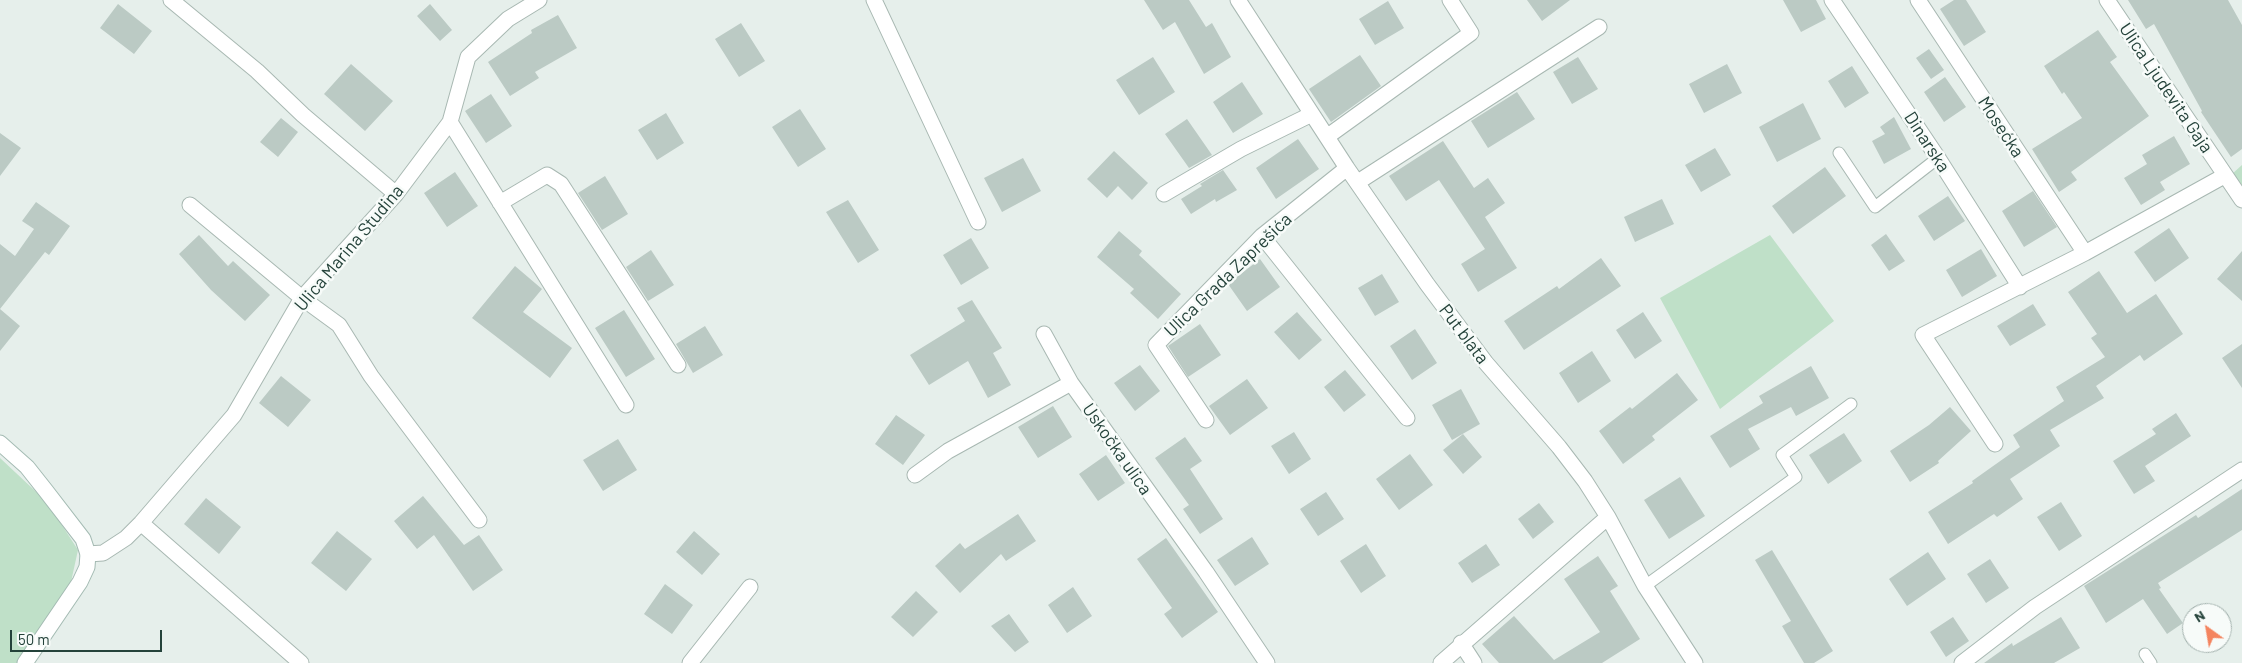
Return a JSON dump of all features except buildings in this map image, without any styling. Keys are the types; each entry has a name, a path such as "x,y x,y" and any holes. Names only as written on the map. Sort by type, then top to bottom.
{"street":[{"path":"171,0 257,71 303,115 396,194"},
{"name":"Ulica Marina Studina","path":"88,554 103,553 126,538 234,415 302,298 396,194 450,122 468,57 508,19 539,0"},
{"path":"874,0 978,222"},
{"name":"Put blata","path":"1238,0 1347,168 1427,284 1486,363 1585,481 1608,517 1644,586 1696,663"},
{"path":"1328,136 1471,33 1450,0"},
{"name":"Dinarska","path":"1832,0 1938,158 2020,287"},
{"name":"Mosećka","path":"1918,0 2085,253"},
{"name":"Ulica Ljudevita Gaja","path":"2107,0 2242,200"},
{"path":"1358,182 1599,27"},
{"path":"1164,194 1241,149 1312,114"},
{"path":"450,122 626,404"},
{"name":"Ulica Grada Zaprešića","path":"1206,420 1156,345 1262,236 1347,168"},
{"path":"500,203 547,176 561,184 678,365"},
{"path":"1995,444 1923,335 2085,253 2224,176"},
{"path":"190,205 302,298 339,325 371,376 479,520"},
{"path":"1262,236 1407,418"},
{"name":"Uskočka ulica","path":"1044,334 1071,383 1206,572 1267,663"},
{"path":"915,475 948,451 1071,383"},
{"path":"0,443 27,467 83,539 88,554 87,567 80,582 26,663"},
{"path":"1962,663 2035,607 2242,470"},
{"path":"1441,663 1608,517"},
{"path":"141,523 300,663"},
{"path":"690,663 750,587"},
{"path":"1462,643 1474,663"}],"lane":[{"path":"1839,153 1875,207 1938,158"},
{"path":"1644,586 1796,477 1782,455 1851,404"}],"green space":[{"path":"2242,165 2242,185 2232,174"},
{"path":"1770,235 1834,321 1720,409 1660,298"},
{"path":"0,458 47,502 78,550 69,591 19,663 0,663"}]}
